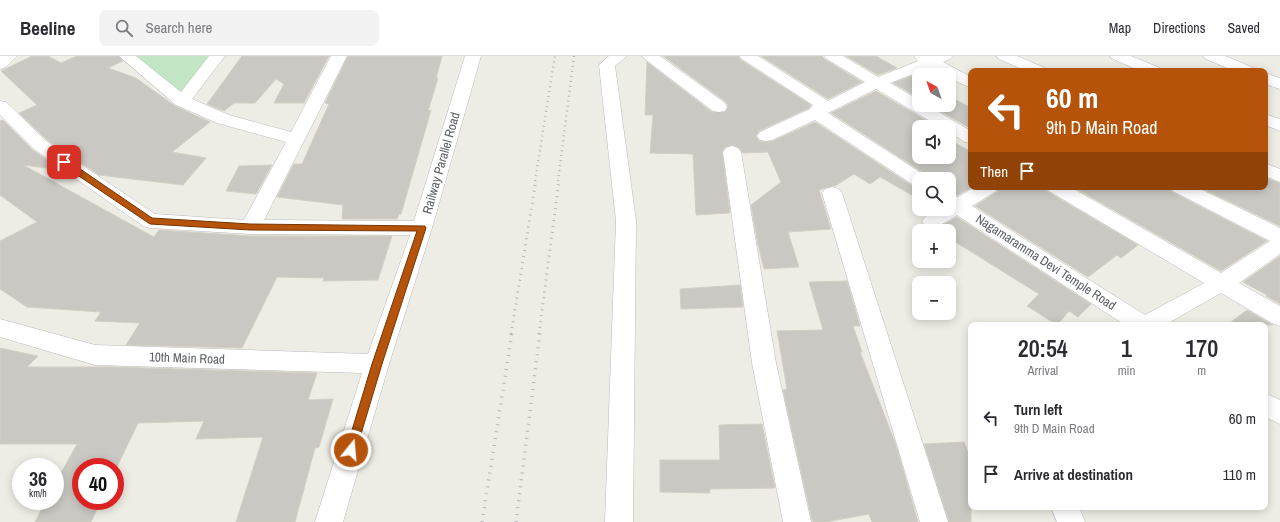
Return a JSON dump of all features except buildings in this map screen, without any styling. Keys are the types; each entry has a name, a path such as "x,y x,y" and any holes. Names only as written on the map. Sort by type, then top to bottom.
{"street":[{"path":"0,64 9,56"},
{"path":"127,56 182,101 223,119 296,140"},
{"path":"182,101 217,56"},
{"path":"250,227 339,56"},
{"name":"Railway Parallel Road","path":"329,522 377,364 422,228 473,56"},
{"path":"619,56 607,65 626,221 619,522"},
{"path":"650,56 719,107"},
{"path":"747,56 822,104 816,113"},
{"path":"832,56 968,136"},
{"path":"766,136 925,59 945,56"},
{"path":"1004,56 1032,68"},
{"path":"1118,56 1147,68"},
{"path":"1212,56 1241,68"},
{"path":"925,59 968,81"},
{"path":"1268,79 1280,84"},
{"path":"0,106 40,145 150,221 250,227 422,228"},
{"path":"816,113 912,175"},
{"path":"1268,120 1280,126"},
{"path":"732,152 764,363 797,522"},
{"path":"1268,170 1280,176"},
{"path":"956,202 982,190"},
{"path":"1061,190 1280,317"},
{"path":"1186,190 1280,237"},
{"path":"832,193 883,362 934,522"},
{"name":"Nagamaramma Devi Temple Road","path":"956,204 1138,322"},
{"path":"932,221 938,216"},
{"path":"1151,322 1222,283 1280,244"},
{"name":"10th Main Road","path":"0,328 95,355 377,364"},
{"path":"1268,406 1280,413"},
{"path":"1066,510 1071,522"}],"green space":[{"path":"132,56 209,56 181,93"}],"railway":[{"path":"535,181 555,56"},
{"path":"558,181 574,56"},
{"path":"511,334 536,180"},
{"path":"539,334 559,180"},
{"path":"482,522 512,333"},
{"path":"516,522 540,333"}],"route":[{"path":"64,162 150,221 250,227 422,228 377,364 351,450"}]}
